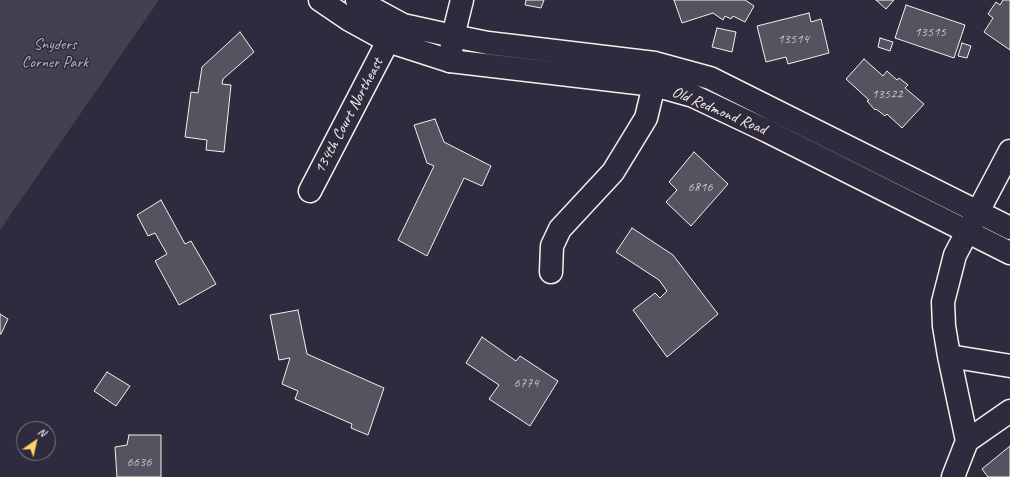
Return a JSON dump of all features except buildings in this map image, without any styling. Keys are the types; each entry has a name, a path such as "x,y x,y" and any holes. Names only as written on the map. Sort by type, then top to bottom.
{"main road":[{"name":"Old Redmond Road","path":"320,0 348,19 388,41 450,61 654,85 693,96 1010,253"},
{"name":"Old Redmond Road","path":"357,0 403,25 488,43 655,63 710,78 1010,228"},
{"path":"450,61 453,36 462,0"},
{"name":"134th Court Northeast","path":"310,191 388,41"},
{"path":"551,272 552,246 560,229 613,172 646,118 654,85 655,63"},
{"path":"953,477 967,441 949,356 944,326 943,302 955,256 1010,151"},
{"path":"949,356 1010,366"},
{"path":"967,441 1010,411"}],"green space":[{"name":"Snyders Corner Park","path":"0,0 159,0 0,230"}]}
